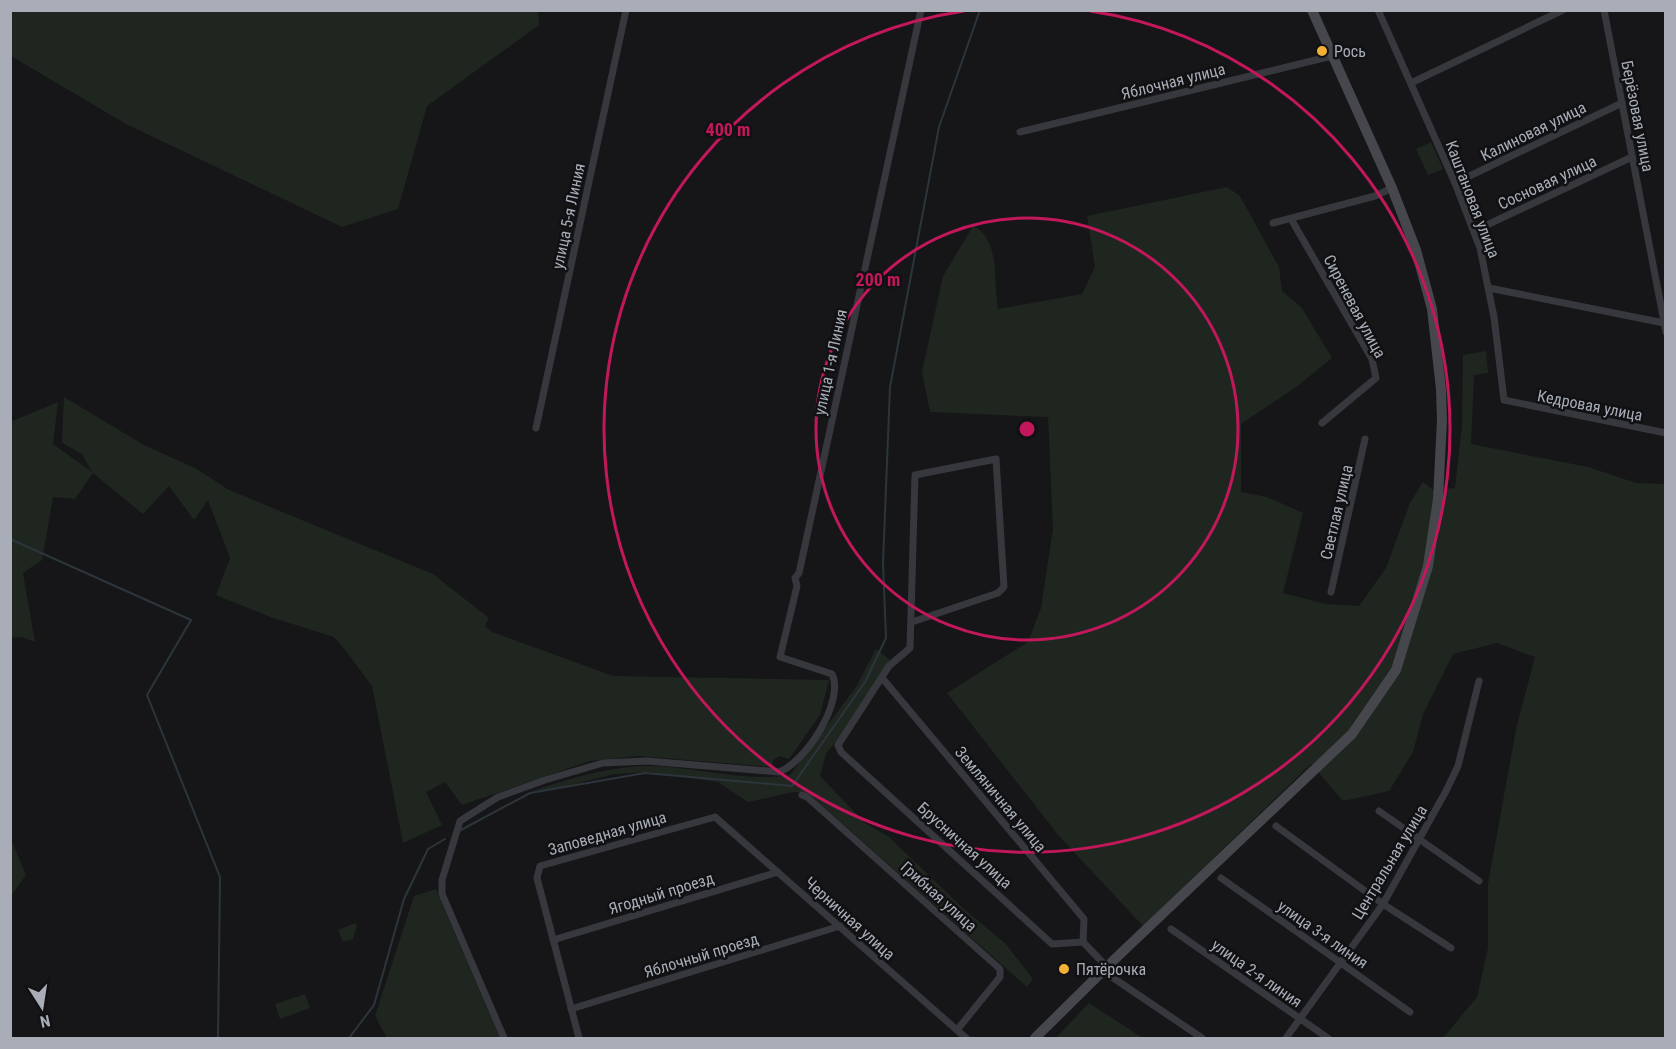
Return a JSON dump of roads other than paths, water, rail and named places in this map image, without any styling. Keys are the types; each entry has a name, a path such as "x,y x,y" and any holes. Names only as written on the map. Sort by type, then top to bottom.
{"street":[{"name":"улица 5-я Линия","path":"536,428 626,10"},
{"name":"улица 1-я Линия","path":"504,1038 442,894 442,880 460,821 498,798 545,780 603,763 647,761 774,773 786,770 802,756 832,705 837,685 831,674 780,657 797,586 795,578 799,573 921,10"},
{"path":"1035,1038 1352,734 1396,670 1428,566 1438,499 1442,420 1432,309 1416,250 1392,188 1312,10"},
{"name":"Каштановая улица","path":"1378,10 1474,231 1489,288 1502,397 1510,403"},
{"path":"1411,83 1563,10"},
{"name":"Берёзовая улица","path":"1604,10 1665,332"},
{"name":"Яблочная улица","path":"1020,132 1332,56"},
{"name":"Калиновая улица","path":"1455,183 1622,103"},
{"name":"Сосновая улица","path":"1474,231 1632,157"},
{"path":"1273,224 1375,196 1392,188"},
{"name":"Сиреневая улица","path":"1291,219 1372,360 1376,378 1322,423"},
{"path":"1489,288 1664,323"},
{"name":"Кедровая улица","path":"1510,403 1665,433"},
{"name":"Светлая улица","path":"1331,592 1365,439"},
{"path":"883,679 890,666 909,648 912,622 915,475 996,459 1004,587 998,593 912,622"},
{"name":"Брусничная улица","path":"883,679 838,745 841,752 1052,944 1083,942"},
{"name":"Земляничная улица","path":"883,679 1084,919 1083,942"},
{"name":"Центральная улица","path":"1286,1038 1383,903 1418,840 1458,766 1479,681"},
{"name":"Грибная улица","path":"802,795 1000,969 1000,976 957,1030"},
{"path":"1379,811 1479,881"},
{"name":"Черничная улица","path":"716,817 966,1038"},
{"name":"Заповедная улица","path":"579,1038 537,878 540,866 716,817"},
{"path":"1276,826 1383,903 1451,948"},
{"name":"Ягодный проезд","path":"553,940 778,872"},
{"name":"улица 3-я линия","path":"1221,878 1410,1012"},
{"name":"Яблочный проезд","path":"571,1010 840,926"},
{"name":"улица 2-я линия","path":"1171,929 1328,1038"},
{"path":"1083,942 1105,969 1202,1038"}],"waterway":[{"path":"461,830 530,793 645,773 792,786 865,682 886,638 883,563 890,387 939,127 980,10"},
{"path":"10,539 191,620 147,695 220,877 218,1038"},
{"path":"349,1038 374,1005 404,899 428,849 445,839"}],"place":[{"name":"Рось","path":"1322,51"},
{"name":"Пятёрочка","path":"1064,969"}]}
